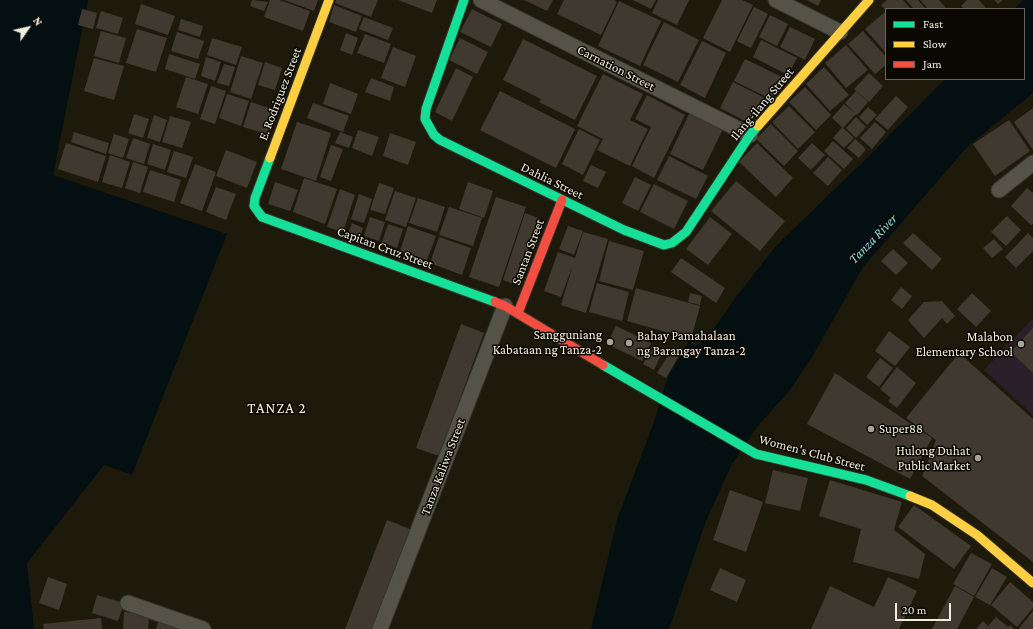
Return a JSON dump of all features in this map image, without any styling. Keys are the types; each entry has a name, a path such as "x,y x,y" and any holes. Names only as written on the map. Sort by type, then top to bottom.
{"street":[{"name":"E. Rodriguez Street","path":"255,198 329,0"},
{"name":"Dahlia Street","path":"464,0 426,109 425,119 428,127 440,140 562,200 655,243 664,245 672,243 686,232"},
{"name":"Carnation Street","path":"481,0 750,135"},
{"path":"776,0 840,32"},
{"name":"Ilang-ilang Street","path":"686,232 750,135 869,0"},
{"path":"999,190 1033,163"},
{"name":"Capitan Cruz Street","path":"255,198 254,206 262,217 505,306 518,313"},
{"name":"Santan Street","path":"518,313 562,200"},
{"name":"Tanza Kaliwa Street","path":"380,629 505,306"},
{"name":"Women's Club Street","path":"518,313 647,391 756,454 889,487 932,505 977,535 1033,583"},
{"path":"128,602 203,629"}],"shaded area":[{"name":"Malabon Elementary School","path":"1033,318 1033,415 984,370"}],"water":[{"path":"0,0 88,0 53,175 227,234 132,475 104,465 27,563 34,629 0,629"},
{"name":"Tanza River","path":"1023,0 1033,0 1033,93 967,147 863,267 812,357 790,390 757,427 732,464 706,521 669,629 591,629 617,520 654,422 667,379 689,341 696,346 708,337 736,297 776,246 869,156 944,80 1025,80 1025,8 1015,8"}],"building":[{"path":"252,0 268,2 264,11 250,6"},
{"path":"270,0 279,0 310,11 303,31 264,17"},
{"path":"284,0 318,0 314,11"},
{"path":"336,0 378,0 371,17 335,3"},
{"path":"398,0 437,0 432,13"},
{"path":"524,0 553,0 547,11"},
{"path":"564,0 614,0 617,2 601,35 557,14"},
{"path":"633,0 656,0 651,9"},
{"path":"658,0 689,0 677,25 652,13"},
{"path":"722,0 742,0 753,5 730,52 703,38"},
{"path":"807,0 821,0 818,6"},
{"path":"887,0 903,0 910,8 885,9 881,5"},
{"path":"906,0 918,0 925,8 913,8"},
{"path":"920,0 939,0 946,8 927,8"},
{"path":"967,0 979,0 986,8 963,8 961,6"},
{"path":"994,0 1003,0 998,4"},
{"path":"619,1 661,21 640,66 598,46"},
{"path":"141,4 175,16 168,35 135,24"},
{"path":"334,5 362,16 356,32 329,22"},
{"path":"754,7 768,14 751,48 737,41"},
{"path":"82,9 97,13 93,29 78,25"},
{"path":"472,9 502,24 491,47 460,32"},
{"path":"101,11 123,18 118,34 96,28"},
{"path":"885,12 885,52 865,29"},
{"path":"770,15 788,24 777,46 759,37"},
{"path":"364,17 393,28 388,40 359,29"},
{"path":"181,19 203,26 200,37 178,30"},
{"path":"664,22 699,40 678,82 643,65"},
{"path":"790,27 815,39 805,60 780,47"},
{"path":"137,29 167,38 156,72 126,63"},
{"path":"101,31 126,38 119,63 94,56"},
{"path":"863,31 885,56 885,66 875,74 848,44"},
{"path":"177,32 204,41 198,59 171,51"},
{"path":"346,33 358,38 352,55 340,50"},
{"path":"365,34 391,44 384,63 357,53"},
{"path":"212,38 242,47 236,65 207,55"},
{"path":"460,38 488,52 477,74 449,60"},
{"path":"523,39 597,76 575,120 539,102 541,99 503,80"},
{"path":"761,40 797,58 788,75 753,57"},
{"path":"702,41 726,53 705,98 680,85"},
{"path":"846,45 868,70 846,88 825,63"},
{"path":"393,47 416,56 405,87 381,78"},
{"path":"169,54 200,64 195,79 165,69"},
{"path":"241,56 263,63 251,99 230,92"},
{"path":"206,57 221,62 215,81 201,76"},
{"path":"94,58 124,66 114,100 84,91"},
{"path":"745,59 782,77 771,99 734,81"},
{"path":"265,62 282,68 275,90 258,85"},
{"path":"224,64 235,67 229,86 217,83"},
{"path":"824,67 849,95 830,111 806,84"},
{"path":"456,68 473,77 452,121 435,112"},
{"path":"869,73 883,86 869,102 854,89"},
{"path":"603,74 643,94 630,120 648,129 630,166 597,150 603,139 577,126"},
{"path":"186,77 208,84 198,114 176,107"},
{"path":"371,78 394,87 390,101 365,92"},
{"path":"733,82 765,98 751,124 720,108"},
{"path":"330,83 358,94 351,114 323,104"},
{"path":"211,86 226,91 215,124 200,119"},
{"path":"805,87 831,115 816,130 789,102"},
{"path":"500,91 575,129 556,168 480,130"},
{"path":"856,91 868,102 857,115 845,103"},
{"path":"227,94 249,101 241,126 219,118"},
{"path":"647,95 685,115 654,178 632,166 651,127 635,119"},
{"path":"896,96 908,107 888,130 875,119"},
{"path":"251,102 275,110 267,134 243,127"},
{"path":"313,103 349,116 343,132 307,118"},
{"path":"844,104 856,114 843,128 832,118"},
{"path":"789,106 815,132 798,149 772,122"},
{"path":"868,107 877,115 867,125 859,117"},
{"path":"1033,108 1033,150 1014,122"},
{"path":"690,112 723,129 703,170 670,154"},
{"path":"134,114 149,119 143,138 128,133"},
{"path":"154,115 167,120 160,142 147,138"},
{"path":"170,116 191,122 182,148 162,142"},
{"path":"856,117 866,127 856,138 846,128"},
{"path":"1009,120 1030,151 995,176 973,144"},
{"path":"297,122 331,133 316,181 281,169"},
{"path":"875,122 886,132 872,149 860,138"},
{"path":"771,124 798,151 784,166 756,139"},
{"path":"842,127 854,138 844,148 833,138"},
{"path":"579,129 600,140 583,175 562,164"},
{"path":"358,130 379,137 372,156 352,148"},
{"path":"74,132 109,143 106,154 71,142"},
{"path":"340,132 353,137 349,148 335,143"},
{"path":"390,133 416,142 408,165 383,156"},
{"path":"114,134 129,139 123,158 108,153"},
{"path":"133,138 150,144 144,164 126,158"},
{"path":"855,139 866,149 859,158 847,148"},
{"path":"833,141 853,159 844,169 824,151"},
{"path":"66,143 106,156 98,182 58,169"},
{"path":"757,143 793,178 776,197 739,162"},
{"path":"812,143 825,155 811,170 798,158"},
{"path":"153,144 171,150 165,170 147,164"},
{"path":"331,145 343,149 331,181 320,177"},
{"path":"226,150 257,162 247,188 216,176"},
{"path":"174,151 193,157 186,178 167,172"},
{"path":"110,155 130,162 122,188 102,182"},
{"path":"669,156 708,176 696,199 657,180"},
{"path":"828,157 842,170 828,186 813,173"},
{"path":"133,162 148,167 140,193 125,188"},
{"path":"195,164 216,172 202,211 180,203"},
{"path":"591,165 606,172 598,188 583,181"},
{"path":"150,170 181,180 174,202 143,192"},
{"path":"635,177 651,185 638,211 622,203"},
{"path":"304,178 337,189 325,224 293,212"},
{"path":"736,181 785,221 760,251 711,211"},
{"path":"275,182 298,190 290,211 268,204"},
{"path":"468,182 493,191 484,218 459,209"},
{"path":"379,183 394,188 385,214 370,210"},
{"path":"654,184 688,201 674,229 640,212"},
{"path":"216,187 236,194 226,220 206,212"},
{"path":"1027,188 1033,193 1033,224 1031,225 1011,206"},
{"path":"340,189 355,195 343,232 327,227"},
{"path":"395,191 416,198 406,227 385,220"},
{"path":"359,194 372,199 364,223 351,219"},
{"path":"496,197 526,207 499,287 469,277"},
{"path":"418,198 445,207 437,232 409,223"},
{"path":"449,207 482,218 473,246 439,235"},
{"path":"525,213 538,218 516,285 503,280"},
{"path":"1007,216 1021,230 1006,246 991,232"},
{"path":"370,217 385,222 379,241 364,236"},
{"path":"710,217 732,234 708,265 686,249"},
{"path":"352,223 363,228 360,239 348,234"},
{"path":"388,224 403,229 397,248 382,242"},
{"path":"408,226 436,236 427,260 400,251"},
{"path":"568,226 583,231 574,255 559,249"},
{"path":"583,232 608,239 586,313 561,305 573,265 561,297 544,291 558,252 575,258"},
{"path":"913,233 942,259 932,270 903,243"},
{"path":"1028,233 1033,238 1033,251 1016,268 1005,257"},
{"path":"439,237 471,248 462,275 430,263"},
{"path":"994,239 1003,249 992,258 983,248"},
{"path":"609,241 644,251 633,290 599,281"},
{"path":"893,249 908,263 896,275 881,261"},
{"path":"681,258 725,288 716,303 671,272"},
{"path":"597,283 629,292 622,321 589,312"},
{"path":"901,287 912,296 902,309 891,300"},
{"path":"636,288 700,306 691,339 627,321"},
{"path":"690,293 702,296 700,305 688,302"},
{"path":"972,293 991,311 976,327 957,309"},
{"path":"942,301 955,316 947,324 942,318 924,338 908,320 924,302"},
{"path":"461,324 484,333 439,456 416,448"},
{"name":"Bahay Pamahalaan ng Barangay Tanza-2","path":"616,326 651,343 642,361 607,344"},
{"path":"1033,328 1033,373 1011,352"},
{"path":"889,331 910,347 895,366 875,351"},
{"path":"652,346 663,351 654,370 643,364"},
{"path":"671,351 679,356 666,378 657,373"},
{"name":"Hulong Duhat Public Market","path":"959,353 1033,419 1033,562 922,476 936,440 906,418"},
{"path":"880,358 893,368 879,387 866,377"},
{"path":"897,367 916,383 897,408 888,401 891,398 880,389"},
{"path":"835,373 932,438 910,479 807,424"},
{"path":"773,470 808,478 800,511 765,503"},
{"path":"830,480 902,502 894,530 925,554 919,579 853,562 861,529 819,516"},
{"path":"730,490 763,502 746,552 713,540"},
{"path":"914,505 971,546 954,569 898,527"},
{"path":"387,520 415,531 376,629 345,629"},
{"path":"971,553 992,564 974,596 953,584"},
{"path":"720,568 746,580 737,602 710,590"},
{"path":"992,568 1007,577 990,605 975,597"},
{"path":"48,577 67,584 59,610 39,603"},
{"path":"888,577 917,591 899,629 811,629 830,586 874,607"},
{"path":"1010,582 1033,602 1033,608 1017,627 991,605"},
{"path":"955,586 974,597 957,629 932,629"},
{"path":"97,595 124,603 118,621 92,613"},
{"path":"1033,611 1033,629 1020,629 1019,628"},
{"path":"124,612 149,614 148,629 123,629"},
{"path":"160,617 193,629 156,629"},
{"path":"996,617 1008,627 1010,625 1014,629 976,629 983,621 988,626"},
{"path":"101,618 102,629 44,629 43,624"}],"traffic: fast":[{"path":"464,0 426,109 425,119 434,135 440,140 624,230 664,245 672,243 686,232 750,135 758,126"},
{"path":"270,158 255,198 254,206 262,217 495,302"},
{"path":"603,365 756,454 866,480 910,496"}],"traffic: slow":[{"path":"270,158 329,0"},
{"path":"758,126 869,0"},
{"path":"910,496 932,505 977,535 1033,583"}],"traffic: jam":[{"path":"518,313 562,200"},
{"path":"495,302 505,306 603,365"}],"place":[{"name":"Sangguniang Kabataan ng Tanza-2","path":"610,342"},
{"name":"Bahay Pamahalaan ng Barangay Tanza-2","path":"629,343"},
{"name":"Malabon Elementary School","path":"1021,344"},
{"name":"Super88","path":"871,429"},
{"name":"Hulong Duhat Public Market","path":"978,458"}],"district":[{"name":"TANZA 2","path":"277,408"}]}
